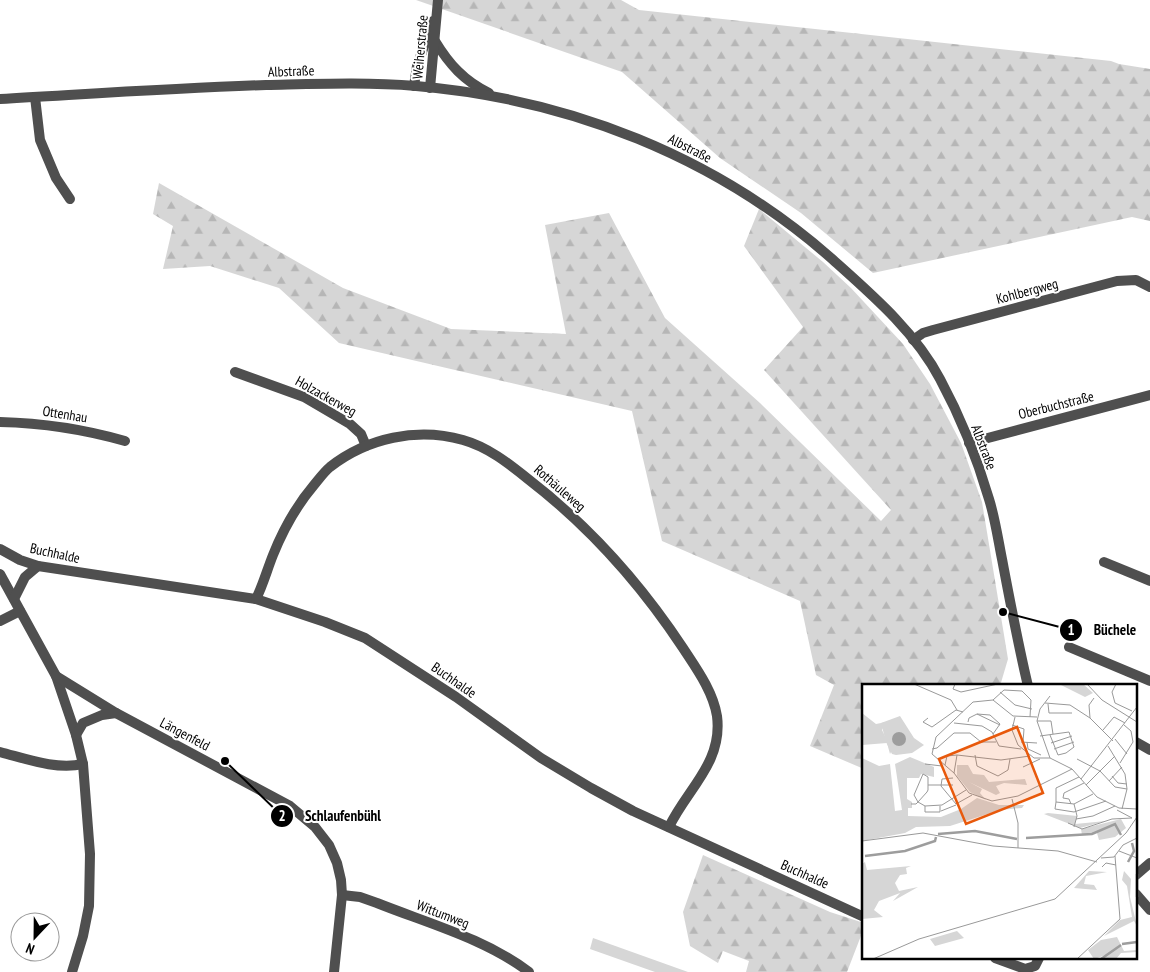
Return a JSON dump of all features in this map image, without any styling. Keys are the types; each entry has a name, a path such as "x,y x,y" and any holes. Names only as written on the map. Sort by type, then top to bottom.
{"street":[{"name":"Weiherstraße","path":"430,88 438,4"},
{"name":"Weiherstraße","path":"414,86 417,66 438,4"},
{"path":"435,41 447,61 461,76 478,88 499,98"},
{"name":"Albstraße","path":"0,99 176,88 314,84 414,86 499,98 568,114 604,125 658,147 734,187 759,202 802,233 859,284 913,340 940,378 969,443 990,501 1028,684"},
{"path":"35,97 40,140 56,178 70,200"},
{"name":"Kohlbergweg","path":"913,340 923,333 933,330 1117,281 1136,280 1150,286"},
{"name":"Holzackerweg","path":"235,372 304,396 350,424 361,434 366,446"},
{"name":"Oberbuchstraße","path":"969,443 1150,396"},
{"name":"Ottenhau","path":"0,422 37,423 68,427 125,441"},
{"name":"Rothäuleweg","path":"256,600 284,531 297,508 328,468 366,446 389,438 413,435 442,436 463,440 486,449 542,490 575,518 613,556 642,590 670,628 705,683 717,716 717,735 713,754 706,771 680,806 668,827"},
{"name":"Buchhalde","path":"0,549 20,560 38,566 256,600 325,622 365,638 407,664 542,758 591,788 668,827 862,916"},
{"path":"1104,562 1150,582"},
{"path":"14,599 25,577 38,566"},
{"path":"0,574 56,676 76,735 83,764 90,854 89,906 83,936 72,972"},
{"path":"0,621 20,611"},
{"path":"1069,647 1150,681"},
{"name":"Längenfeld","path":"56,676 116,714 290,806 315,827 329,845 337,863 342,895 334,972"},
{"path":"76,735 83,723 102,715 116,714"},
{"path":"1138,743 1150,750"},
{"path":"1,754 57,766 71,767 83,764"},
{"path":"1138,873 1150,863"},
{"name":"Wittumweg","path":"342,895 360,897 476,942 508,957 528,972"},
{"path":"1138,896 1150,910"},
{"path":"1000,960 1025,970 1035,966 1038,960"}],"green space":[{"path":"416,0 621,0 639,10 1111,61 1150,69 1150,221 1132,217 873,273 801,213 720,158 622,72"},
{"path":"159,183 343,288 451,329 566,334 545,225 609,213 665,318 760,403 881,521 891,510 764,370 803,327 744,246 759,209 851,288 903,344 930,384 961,443 982,502 1008,659 1001,684 862,684 862,768 810,746 834,685 816,675 800,601 662,541 632,411 339,343 279,288 210,266 163,269 173,226 153,214"},
{"path":"703,855 830,912 862,922 862,933 847,972 746,972 749,961 723,951 718,963 690,946 683,912"},
{"path":"593,938 688,972 655,972 590,949"}],"place":[{"name":"Büchele","path":"1003,612"},
{"name":"Schlaufenbühl","path":"225,761"}]}
